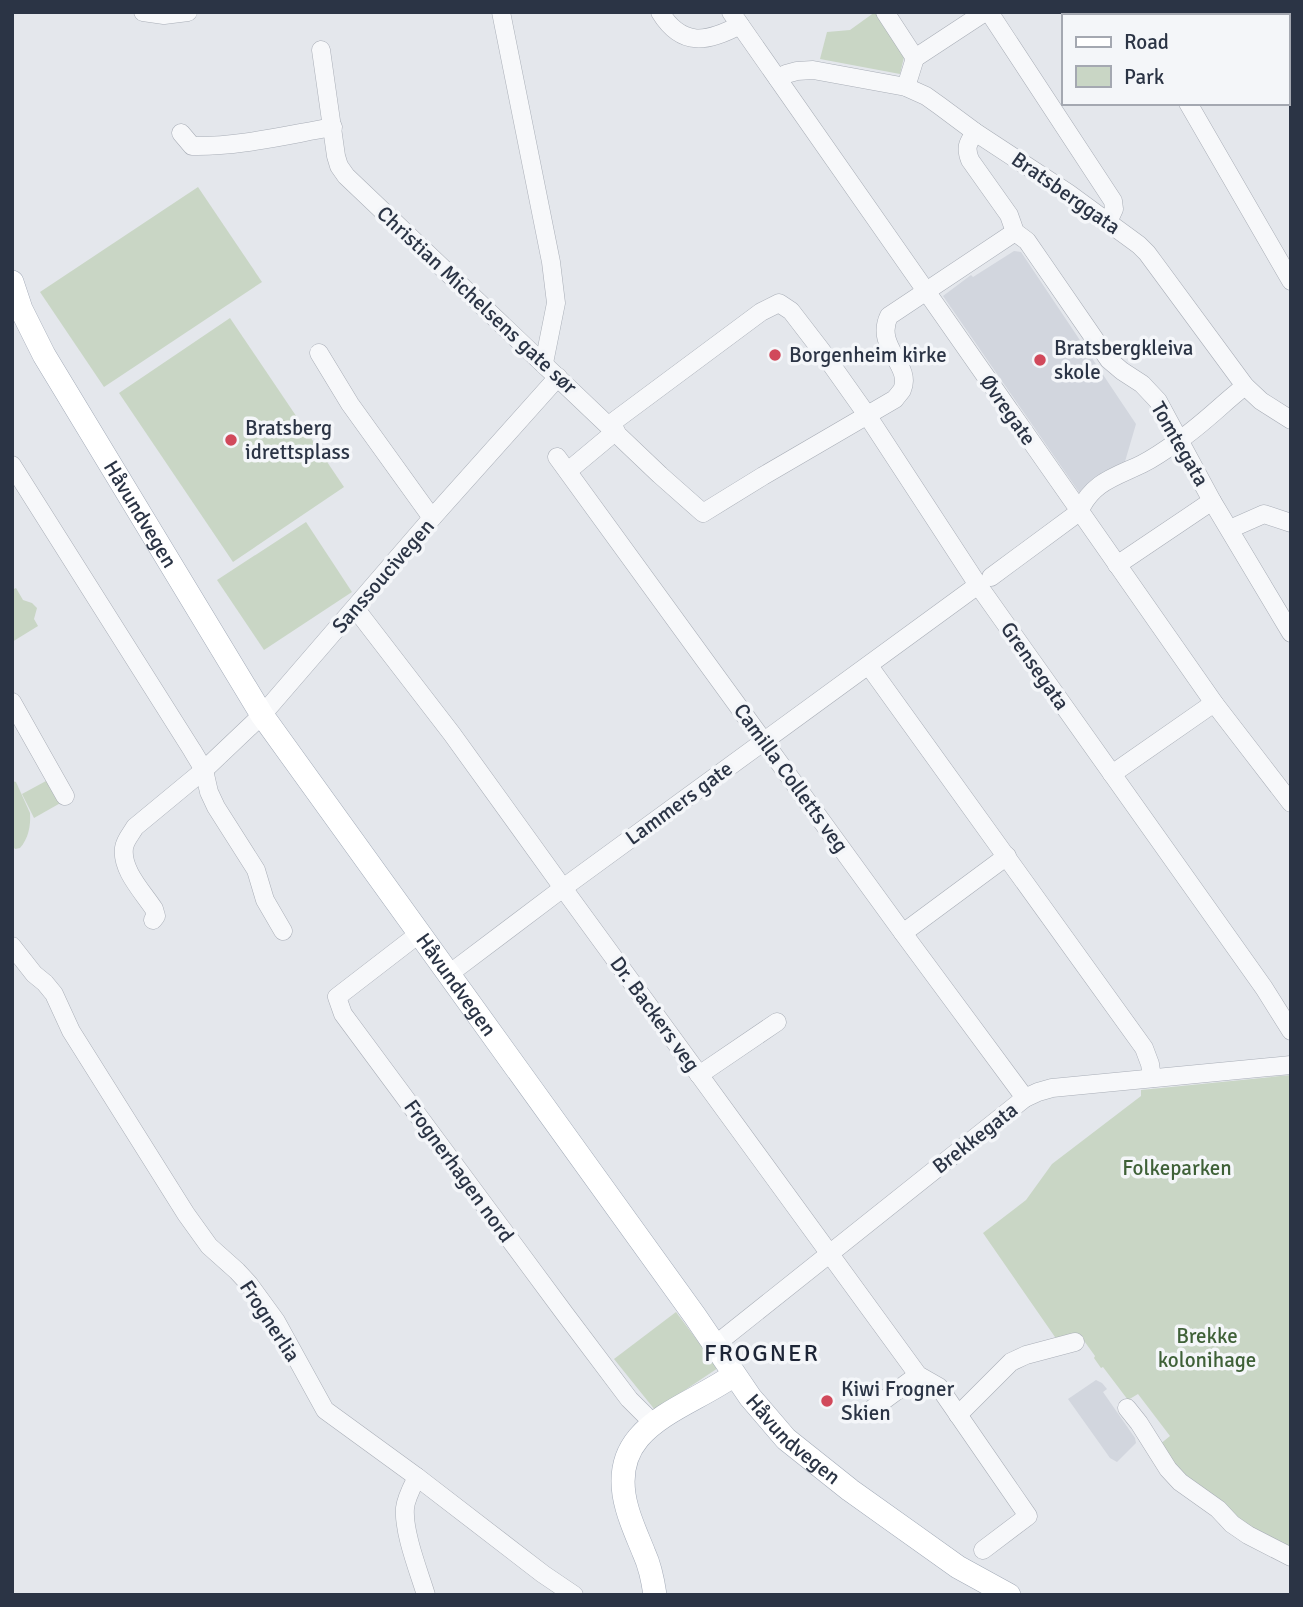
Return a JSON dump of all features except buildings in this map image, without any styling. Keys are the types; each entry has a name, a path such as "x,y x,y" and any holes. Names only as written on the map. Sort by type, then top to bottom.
{"main road":[{"name":"Håvundvegen","path":"12,282 17,313 262,715 715,1345 734,1376 760,1410 799,1451 958,1567 1009,1595"},
{"path":"655,1595 645,1555 627,1508 623,1475 631,1447 653,1423 734,1376"}],"street":[{"path":"143,12 164,15 188,12"},
{"path":"501,12 548,249 556,303 544,363"},
{"path":"660,12 673,30 693,38 712,37 736,19"},
{"path":"885,12 915,58"},
{"path":"906,87 915,58 987,12 1113,201 1114,209 1108,222"},
{"name":"Øvregate","path":"736,19 1214,703 1289,795"},
{"name":"Christian Michelsens gate sør","path":"321,50 336,156 346,176 703,513 867,415"},
{"name":"Bratsberggata","path":"778,79 786,74 813,69 906,87 926,96 1139,245 1245,386 1261,401 1291,420"},
{"path":"1189,105 1291,281"},
{"path":"181,133 192,146 207,146 241,144 333,127"},
{"name":"Tomtegata","path":"975,132 968,143 967,151 978,173 1009,215 1015,233 1027,241 1109,360 1142,384 1158,401 1212,501 1291,633"},
{"path":"867,415 895,399 903,389 903,376 884,336 889,316 1015,233"},
{"name":"Grensegata","path":"612,428 761,312 779,303 791,311 984,581 1112,774 1264,988 1291,1031"},
{"path":"319,353 350,404 432,518"},
{"name":"Sanssoucivegen","path":"153,920 156,916 155,909 128,869 124,857 127,839 135,827 204,770 262,715 558,377"},
{"name":"Lammers gate","path":"449,974 1079,512 1085,499 1105,481 1144,463 1180,440 1245,386"},
{"name":"Camilla Colletts veg","path":"612,428 563,464 1025,1098"},
{"path":"12,465 204,770 216,807 256,870 265,900 283,931"},
{"path":"1117,565 1212,501"},
{"path":"1230,529 1264,514 1291,523"},
{"name":"Dr. Backers veg","path":"355,607 452,734 919,1375 939,1387 1028,1516 983,1550"},
{"path":"869,666 1144,1048 1152,1078"},
{"path":"12,702 65,796"},
{"path":"1112,774 1214,703"},
{"path":"903,933 1007,856"},
{"name":"Frognerhagen nord","path":"420,933 337,997 343,1014 629,1399 653,1423"},
{"name":"Frognerlia","path":"12,946 54,994 71,1031 186,1214 209,1245 248,1284 276,1321 325,1410 574,1595"},
{"path":"699,1075 777,1022"},
{"name":"Brekkegata","path":"715,1345 1025,1098 1052,1088 1291,1065"},
{"path":"958,1415 1011,1362 1026,1354 1075,1342"},
{"path":"868,1412 919,1375"},
{"path":"1127,1408 1168,1469 1180,1482 1218,1509 1240,1530 1291,1557"},
{"path":"417,1478 405,1506 405,1516 426,1595"}],"shaded area":[{"name":"Bratsbergkleiva skole","path":"1014,251 1021,252 1136,424 1124,465 1081,495 943,296 971,275 973,277"},
{"path":"1096,1380 1107,1389 1103,1392 1135,1438 1136,1443 1117,1462 1110,1458 1068,1399"}],"green space":[{"path":"878,12 905,53 900,74 820,59 827,32 850,30"},
{"path":"198,187 262,282 104,387 40,292"},
{"name":"Bratsberg idrettsplass","path":"230,318 344,487 233,562 119,393"},
{"path":"306,522 352,592 264,650 217,580"},
{"path":"16,588 23,600 37,608 34,619 38,626 12,642 12,590"},
{"path":"12,781 16,782 30,813 27,836 20,848 15,849 12,845"},
{"path":"46,781 53,783 64,801 34,818 22,794"},
{"path":"1291,1075 1291,1548 1238,1522 1185,1479 1159,1445 1170,1436 1138,1394 1128,1400 1103,1367 1101,1368 1082,1338 1064,1350 983,1233 1026,1200 1052,1164 1141,1096 1141,1090"},
{"path":"676,1312 718,1368 655,1410 614,1359"}],"place":[{"name":"Borgenheim kirke","path":"775,355"},
{"name":"Bratsbergkleiva skole","path":"1040,360"},
{"name":"Bratsberg idrettsplass","path":"231,440"},
{"name":"Kiwi Frogner Skien","path":"827,1401"}],"district":[{"name":"FROGNER","path":"762,1353"}],"park label":[{"name":"Folkeparken","path":"1177,1168"},
{"name":"Brekke kolonihage","path":"1207,1348"}]}
